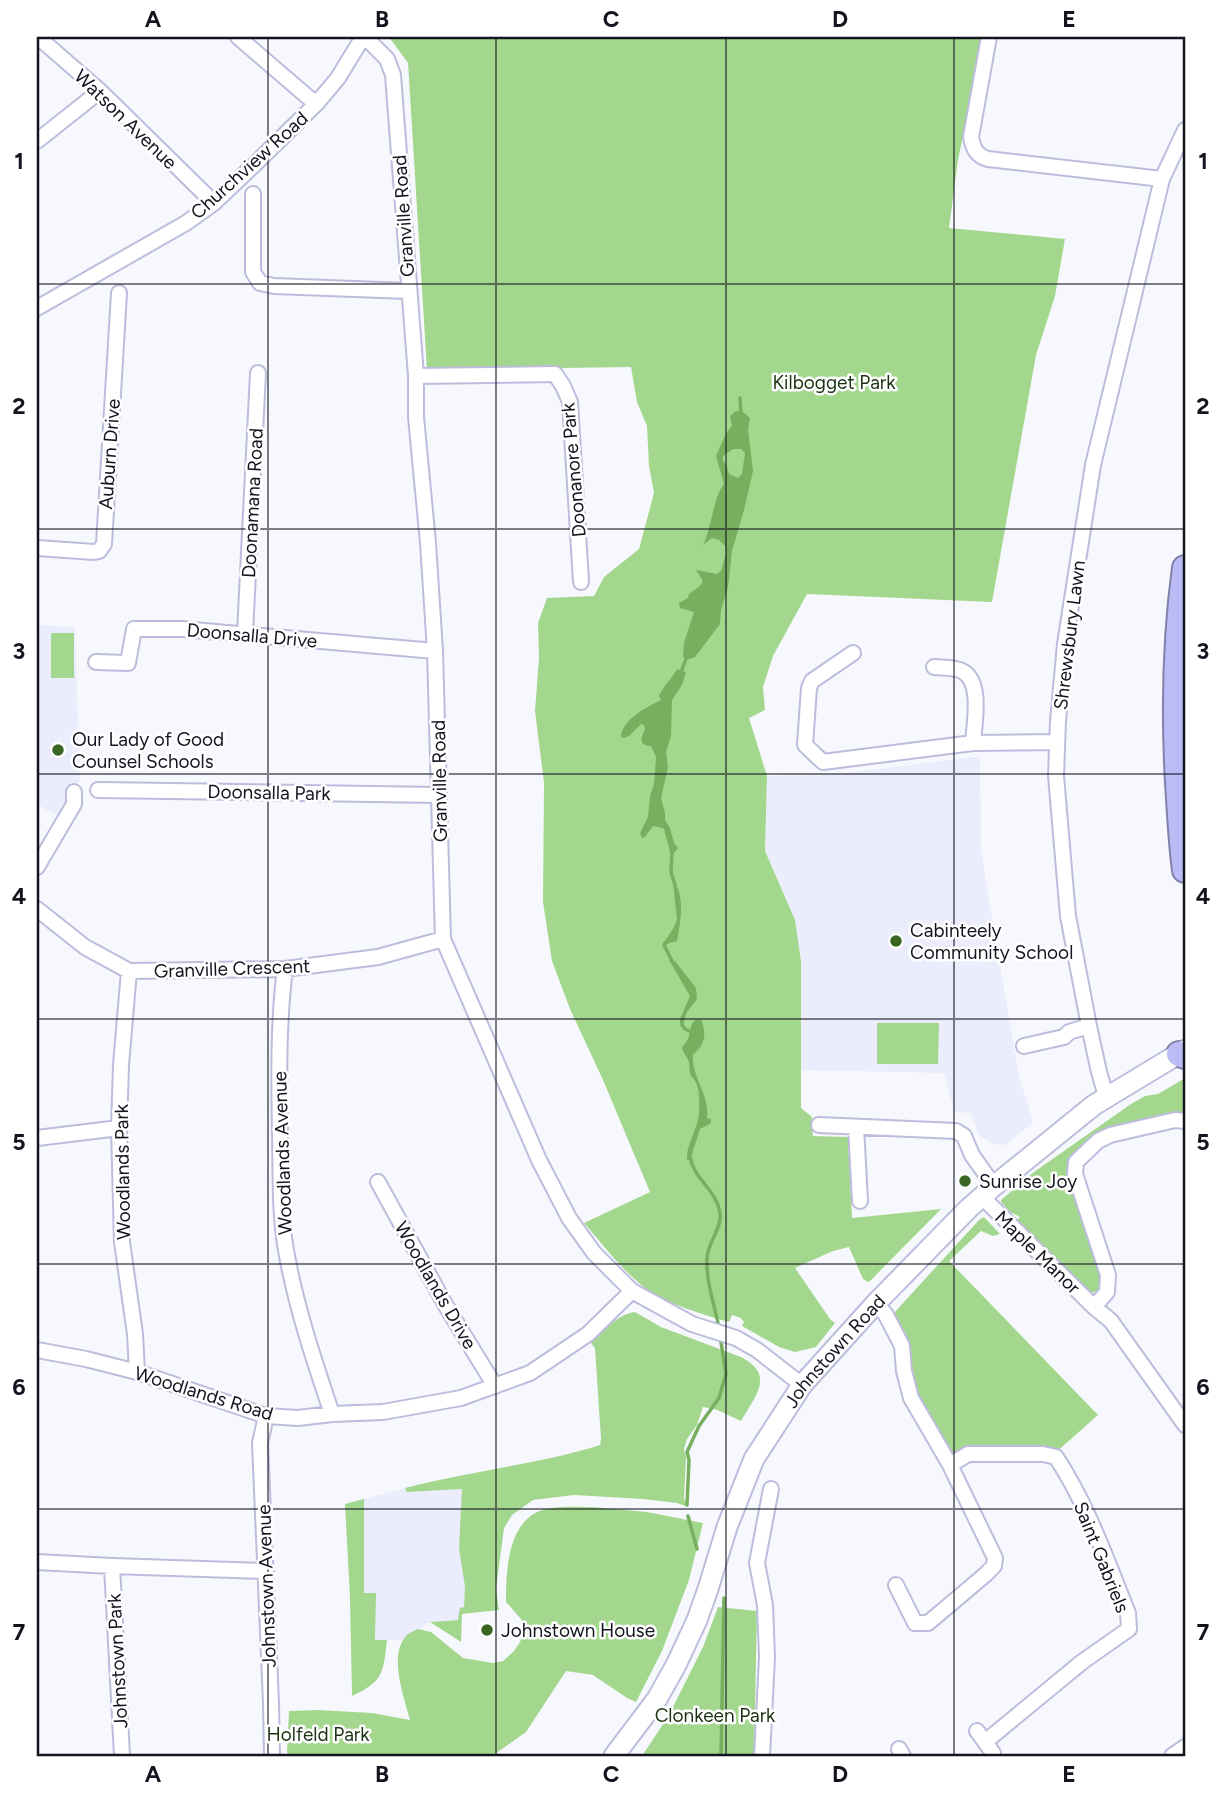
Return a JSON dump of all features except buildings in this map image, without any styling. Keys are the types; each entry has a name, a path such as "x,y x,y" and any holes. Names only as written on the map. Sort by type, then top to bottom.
{"highway":[{"path":"1185,568 1177,654 1175,724 1185,870"}],"street":[{"name":"Watson Avenue","path":"38,37 100,91 214,203"},
{"path":"238,37 317,103"},
{"name":"Churchview Road","path":"37,308 186,223 214,203 317,103 338,78 364,37"},
{"name":"Granville Road","path":"364,37 387,60 393,75 435,651 443,939 539,1160 569,1219 594,1253 632,1291 705,1329 736,1338 757,1350 802,1385"},
{"path":"989,37 971,137 977,153 988,159 1162,179"},
{"path":"37,141 100,91"},
{"name":"Shrewsbury Lawn","path":"1107,1096 1089,1026 1068,916 1061,845 1056,776 1065,644 1093,465 1162,179 1185,130"},
{"path":"253,194 253,272 260,283 275,286 408,291"},
{"name":"Auburn Drive","path":"37,548 94,552 99,551 104,544 119,293"},
{"name":"Doonamana Road","path":"245,633 258,373"},
{"name":"Doonanore Park","path":"416,376 555,374 564,386 570,402 581,582"},
{"name":"Doonsalla Drive","path":"96,662 128,663 134,629 245,633 435,651"},
{"path":"853,653 813,681 809,688 805,745 823,762 972,743 1058,742"},
{"path":"934,667 958,669 966,673 972,681 975,695 972,743"},
{"name":"Doonsalla Park","path":"98,790 439,795"},
{"path":"37,867 74,804 74,792"},
{"name":"Granville Crescent","path":"37,909 85,947 129,971 285,969 378,957 443,939"},
{"name":"Woodlands Avenue","path":"285,969 280,1017 281,1210 298,1311 332,1414"},
{"name":"Woodlands Park","path":"129,971 119,1128 122,1242 135,1334 137,1372"},
{"path":"1024,1046 1064,1037 1069,1032 1089,1026"},
{"name":"Johnstown Road","path":"614,1756 657,1699 692,1631 727,1527 754,1459 802,1385 876,1303 988,1191 1023,1160 1107,1096 1183,1053"},
{"name":"Maple Manor","path":"1094,1307 1107,1292 1108,1275 1075,1174 1076,1162 1098,1141 1110,1135 1185,1121"},
{"path":"819,1125 856,1127 860,1201"},
{"name":"Maple Manor","path":"856,1127 956,1131 964,1136 988,1191 1094,1307 1111,1321 1185,1425"},
{"path":"37,1138 119,1128"},
{"name":"Woodlands Drive","path":"378,1182 446,1306 495,1386"},
{"name":"Woodlands Road","path":"37,1350 137,1372 266,1416 298,1418 396,1409 461,1398 530,1373 588,1334 632,1291"},
{"path":"876,1303 886,1315 902,1346 904,1371 911,1398 950,1465 995,1558 993,1566 928,1623 915,1623 896,1585"},
{"name":"Johnstown Avenue","path":"266,1416 260,1443 271,1756"},
{"name":"Saint Gabriels","path":"950,1465 968,1454 1043,1454 1056,1457 1084,1509 1128,1613 1129,1629 1082,1662 985,1742"},
{"path":"762,1756 767,1657 765,1605 757,1563 771,1489"},
{"path":"37,1562 266,1571"},
{"name":"Johnstown Park","path":"112,1566 122,1756"},
{"path":"1171,1756 1185,1747"}],"shaded area":[{"path":"736,411 743,412 750,418 748,429 753,471 732,551 720,624 695,657 689,659 683,657 684,643 694,612 680,608 679,603 688,598 703,581 696,570 717,574 721,571 726,553 725,546 719,540 712,538 703,545 717,497 724,484 716,456 732,426 730,416","holes":["733,449 741,449 745,453 742,474 738,478 729,474 723,456"]},
{"name":"Our Lady of Good Counsel Schools","path":"37,625 75,627 80,780 59,817 37,804"},
{"path":"677,669 686,672 682,685 672,700 671,736 666,752 668,767 661,798 665,820 678,848 673,854 670,852 664,829 653,826 642,838 640,833 648,817 656,757 651,746 642,743 644,725 641,724 629,736 621,737 631,719 661,700 661,692"},
{"name":"Cabinteely Community School","path":"980,756 981,847 1019,1076 1033,1122 1003,1145 993,1144 979,1136 971,1113 954,1112 944,1073 801,1070 801,961 795,920 765,851 767,776 831,775"},
{"path":"673,882 680,894 680,918 677,941 666,945 663,944 677,920"},
{"path":"669,960 675,961 696,988 697,999 687,1012 683,1024 680,1019 690,996"},
{"path":"695,1020 701,1020 704,1034 700,1047 693,1054 693,1062 706,1101 707,1118 711,1119 711,1123 700,1129 690,1160 687,1160 688,1147 697,1124 699,1097 682,1047 688,1040"},
{"path":"405,1488 407,1492 462,1489 459,1548 465,1587 464,1607 460,1609 459,1620 430,1622 404,1640 375,1641 376,1593 364,1593 364,1499"}],"green space":[{"name":"Kilbogget Park","path":"389,37 982,37 958,160 949,228 1065,239 1055,296 1036,355 992,602 807,594 773,656 763,687 765,710 749,718 767,776 765,851 795,920 801,961 801,1108 812,1117 813,1136 848,1137 852,1218 941,1209 868,1282 863,1279 849,1247 795,1268 835,1323 816,1347 795,1352 779,1347 742,1326 744,1322 741,1318 732,1315 729,1322 687,1309 656,1295 622,1267 584,1223 650,1192 570,1009 552,961 543,902 544,783 535,711 539,658 538,623 547,598 594,596 604,577 639,549 654,493 649,466 647,426 637,402 631,367 427,370 408,63"},
{"path":"51,633 74,633 74,678 51,678"},
{"path":"877,1023 939,1023 938,1064 877,1064"},
{"path":"1185,1078 1185,1118 1100,1132 1076,1151 1069,1162 1069,1178 1090,1246 1105,1275 1097,1291 1086,1292 1015,1222 1020,1217 1010,1212 1001,1200 1034,1172 1131,1104 1145,1096 1158,1094"},
{"path":"984,1217 1000,1234 993,1236 981,1231 949,1261 1098,1415 1053,1455 951,1455 912,1386 893,1314"},
{"path":"635,1312 661,1327 741,1357 752,1364 760,1379 756,1395 741,1421 715,1409 703,1407 684,1449 684,1499 688,1507 643,1499 574,1495 533,1500 512,1515 504,1528 496,1589 499,1610 462,1614 461,1642 430,1622 458,1620 460,1608 464,1607 465,1587 459,1548 462,1489 407,1492 405,1488 552,1458 600,1445 595,1348 591,1343 617,1320"},
{"path":"364,1499 364,1593 376,1593 375,1640 387,1640 380,1675 370,1686 352,1696 345,1504"},
{"name":"Holfeld Park","path":"592,1507 647,1512 703,1523 689,1580 662,1651 636,1702 593,1675 566,1671 526,1732 492,1756 289,1756 289,1711 372,1713 410,1720 401,1688 398,1663 402,1642 408,1634 418,1629 431,1632 463,1658 493,1663 503,1661 514,1651 524,1630 521,1619 506,1602 510,1552 520,1528 527,1519 543,1510"},
{"name":"Clonkeen Park","path":"718,1607 757,1611 754,1756 642,1756 669,1715 703,1647"}],"waterway":[{"path":"740,398 741,415"},
{"path":"680,675 687,656"},
{"path":"672,852 671,872 675,885"},
{"path":"666,942 664,945 673,963"},
{"path":"682,1021 685,1029 692,1032"},
{"path":"690,1156 720,1213 719,1225 709,1247 707,1259 709,1286 719,1328"},
{"path":"687,1505 687,1452 699,1426 719,1398 726,1374 720,1336"},
{"path":"688,1516 697,1549"},
{"path":"721,1756 724,1598"}],"place":[{"name":"Our Lady of Good Counsel Schools","path":"58,750"},
{"name":"Cabinteely Community School","path":"896,941"},
{"name":"Sunrise Joy","path":"965,1181"},
{"name":"Johnstown House","path":"487,1630"}]}
